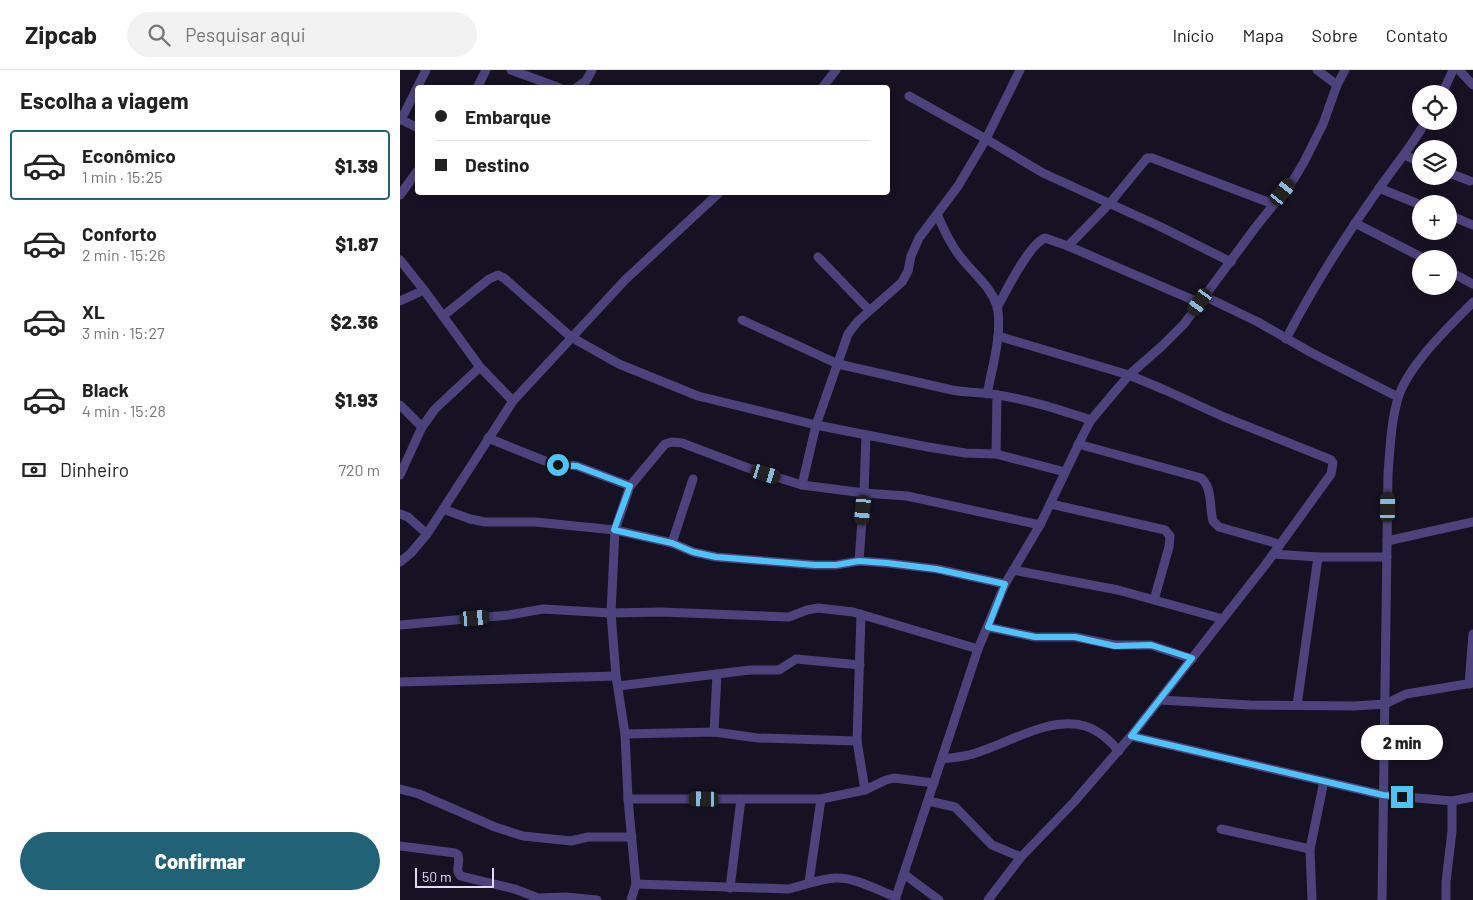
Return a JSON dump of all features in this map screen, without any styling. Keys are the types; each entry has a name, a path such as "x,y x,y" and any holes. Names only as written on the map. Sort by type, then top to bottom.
{"street":[{"path":"418,85 426,70"},
{"path":"478,85 486,70"},
{"path":"511,70 524,72 553,85"},
{"path":"580,85 586,81 592,70"},
{"path":"824,85 836,70"},
{"path":"802,485 816,425 848,334 858,321 902,282 908,271 911,256 919,238 958,186 986,139 1020,70"},
{"path":"1317,70 1337,85"},
{"path":"636,884 789,889 809,882 836,878 850,880 895,898 978,650 1005,584 1040,525 1091,420 1129,375 1184,324 1273,204 1294,179 1323,124 1337,85 1345,70"},
{"path":"1446,85 1453,70"},
{"path":"1459,70 1473,85"},
{"path":"415,91 400,119 415,126"},
{"path":"908,96 1043,173 1110,203 1231,262"},
{"path":"1286,339 1306,301 1355,223 1420,130"},
{"path":"1404,155 1412,158"},
{"path":"1068,246 1110,203 1147,158 1152,158 1273,204"},
{"path":"400,195 415,174"},
{"path":"1457,176 1470,181"},
{"path":"1379,188 1412,201"},
{"path":"400,562 411,553 427,534 513,401 625,280 717,195"},
{"path":"937,214 952,245 991,292 997,308 998,336 987,394"},
{"path":"1457,218 1473,225"},
{"path":"1355,223 1412,252"},
{"path":"997,308 1020,266 1040,240 1045,238 1054,239 1258,322 1286,339 1398,397"},
{"path":"818,257 870,310"},
{"path":"400,260 480,367 513,401"},
{"path":"443,316 489,279 498,275 504,278 571,337 619,364 698,396 816,425 938,449 996,454 1065,472"},
{"path":"1457,275 1473,284"},
{"path":"400,301 424,290"},
{"path":"1382,900 1386,557 1390,448 1398,397 1407,377 1432,345 1473,302"},
{"path":"742,320 838,364 952,390 997,395 1034,402 1091,420"},
{"path":"988,900 1021,857 1074,802 1160,700 1273,554 1331,474 1333,463 1331,460 1224,417 1129,375 998,336"},
{"path":"400,475 422,427 435,409 480,367"},
{"path":"996,454 997,395"},
{"path":"400,405 422,427"},
{"path":"859,561 866,435"},
{"path":"488,438 550,463 577,466 630,486"},
{"path":"631,900 636,884 628,799 625,734 617,681 611,613 614,530 630,486 665,444 672,442 682,443 748,468 802,485 907,496 1040,525"},
{"path":"1078,444 1201,478 1207,482 1213,521 1219,527 1279,544"},
{"path":"672,543 693,479"},
{"path":"1051,504 1165,530 1170,536 1169,547 1154,600"},
{"path":"443,508 470,519 485,522 535,522 614,530 672,543 693,552 716,557 815,565 836,565 859,561 936,569 1005,584"},
{"path":"400,514 408,517 427,534"},
{"path":"1387,541 1473,522"},
{"path":"1273,554 1318,557 1386,557"},
{"path":"1297,705 1318,557"},
{"path":"1013,570 1118,590 1223,619"},
{"path":"400,625 509,615 543,609 611,613 661,612 789,617 818,608 861,614 978,650"},
{"path":"861,614 857,741 865,790"},
{"path":"988,627 1035,637 1075,637 1115,646 1151,645 1192,658"},
{"path":"1160,700 1250,705 1354,706 1384,704 1406,694 1471,684 1473,634"},
{"path":"400,682 617,681 750,670 779,670 796,659 860,665"},
{"path":"714,732 717,674"},
{"path":"942,759 969,755 1037,730 1065,723 1085,726 1102,733 1119,750"},
{"path":"625,734 714,732 778,739 857,741"},
{"path":"1131,736 1383,795 1452,801 1473,797"},
{"path":"628,799 821,799 865,790 894,778 934,783"},
{"path":"1310,899 1310,849 1324,781"},
{"path":"400,789 419,794 495,827 523,836 571,841 588,838 632,837"},
{"path":"730,888 741,799"},
{"path":"809,882 821,799"},
{"path":"928,801 955,807 992,845 1021,857"},
{"path":"1446,900 1446,882 1452,831 1452,801"},
{"path":"1221,828 1310,849"},
{"path":"400,846 455,853 460,858 457,869 461,876 515,889 538,898 566,897 597,900"},
{"path":"904,874 939,900"}],"route":[{"path":"558,465 577,466 630,486 614,530 672,543 693,552 716,557 815,565 836,565 859,561 887,563 936,569 1005,584 988,627 1035,637 1075,637 1115,646 1151,645 1192,658 1131,736 1383,795 1402,797"}]}
